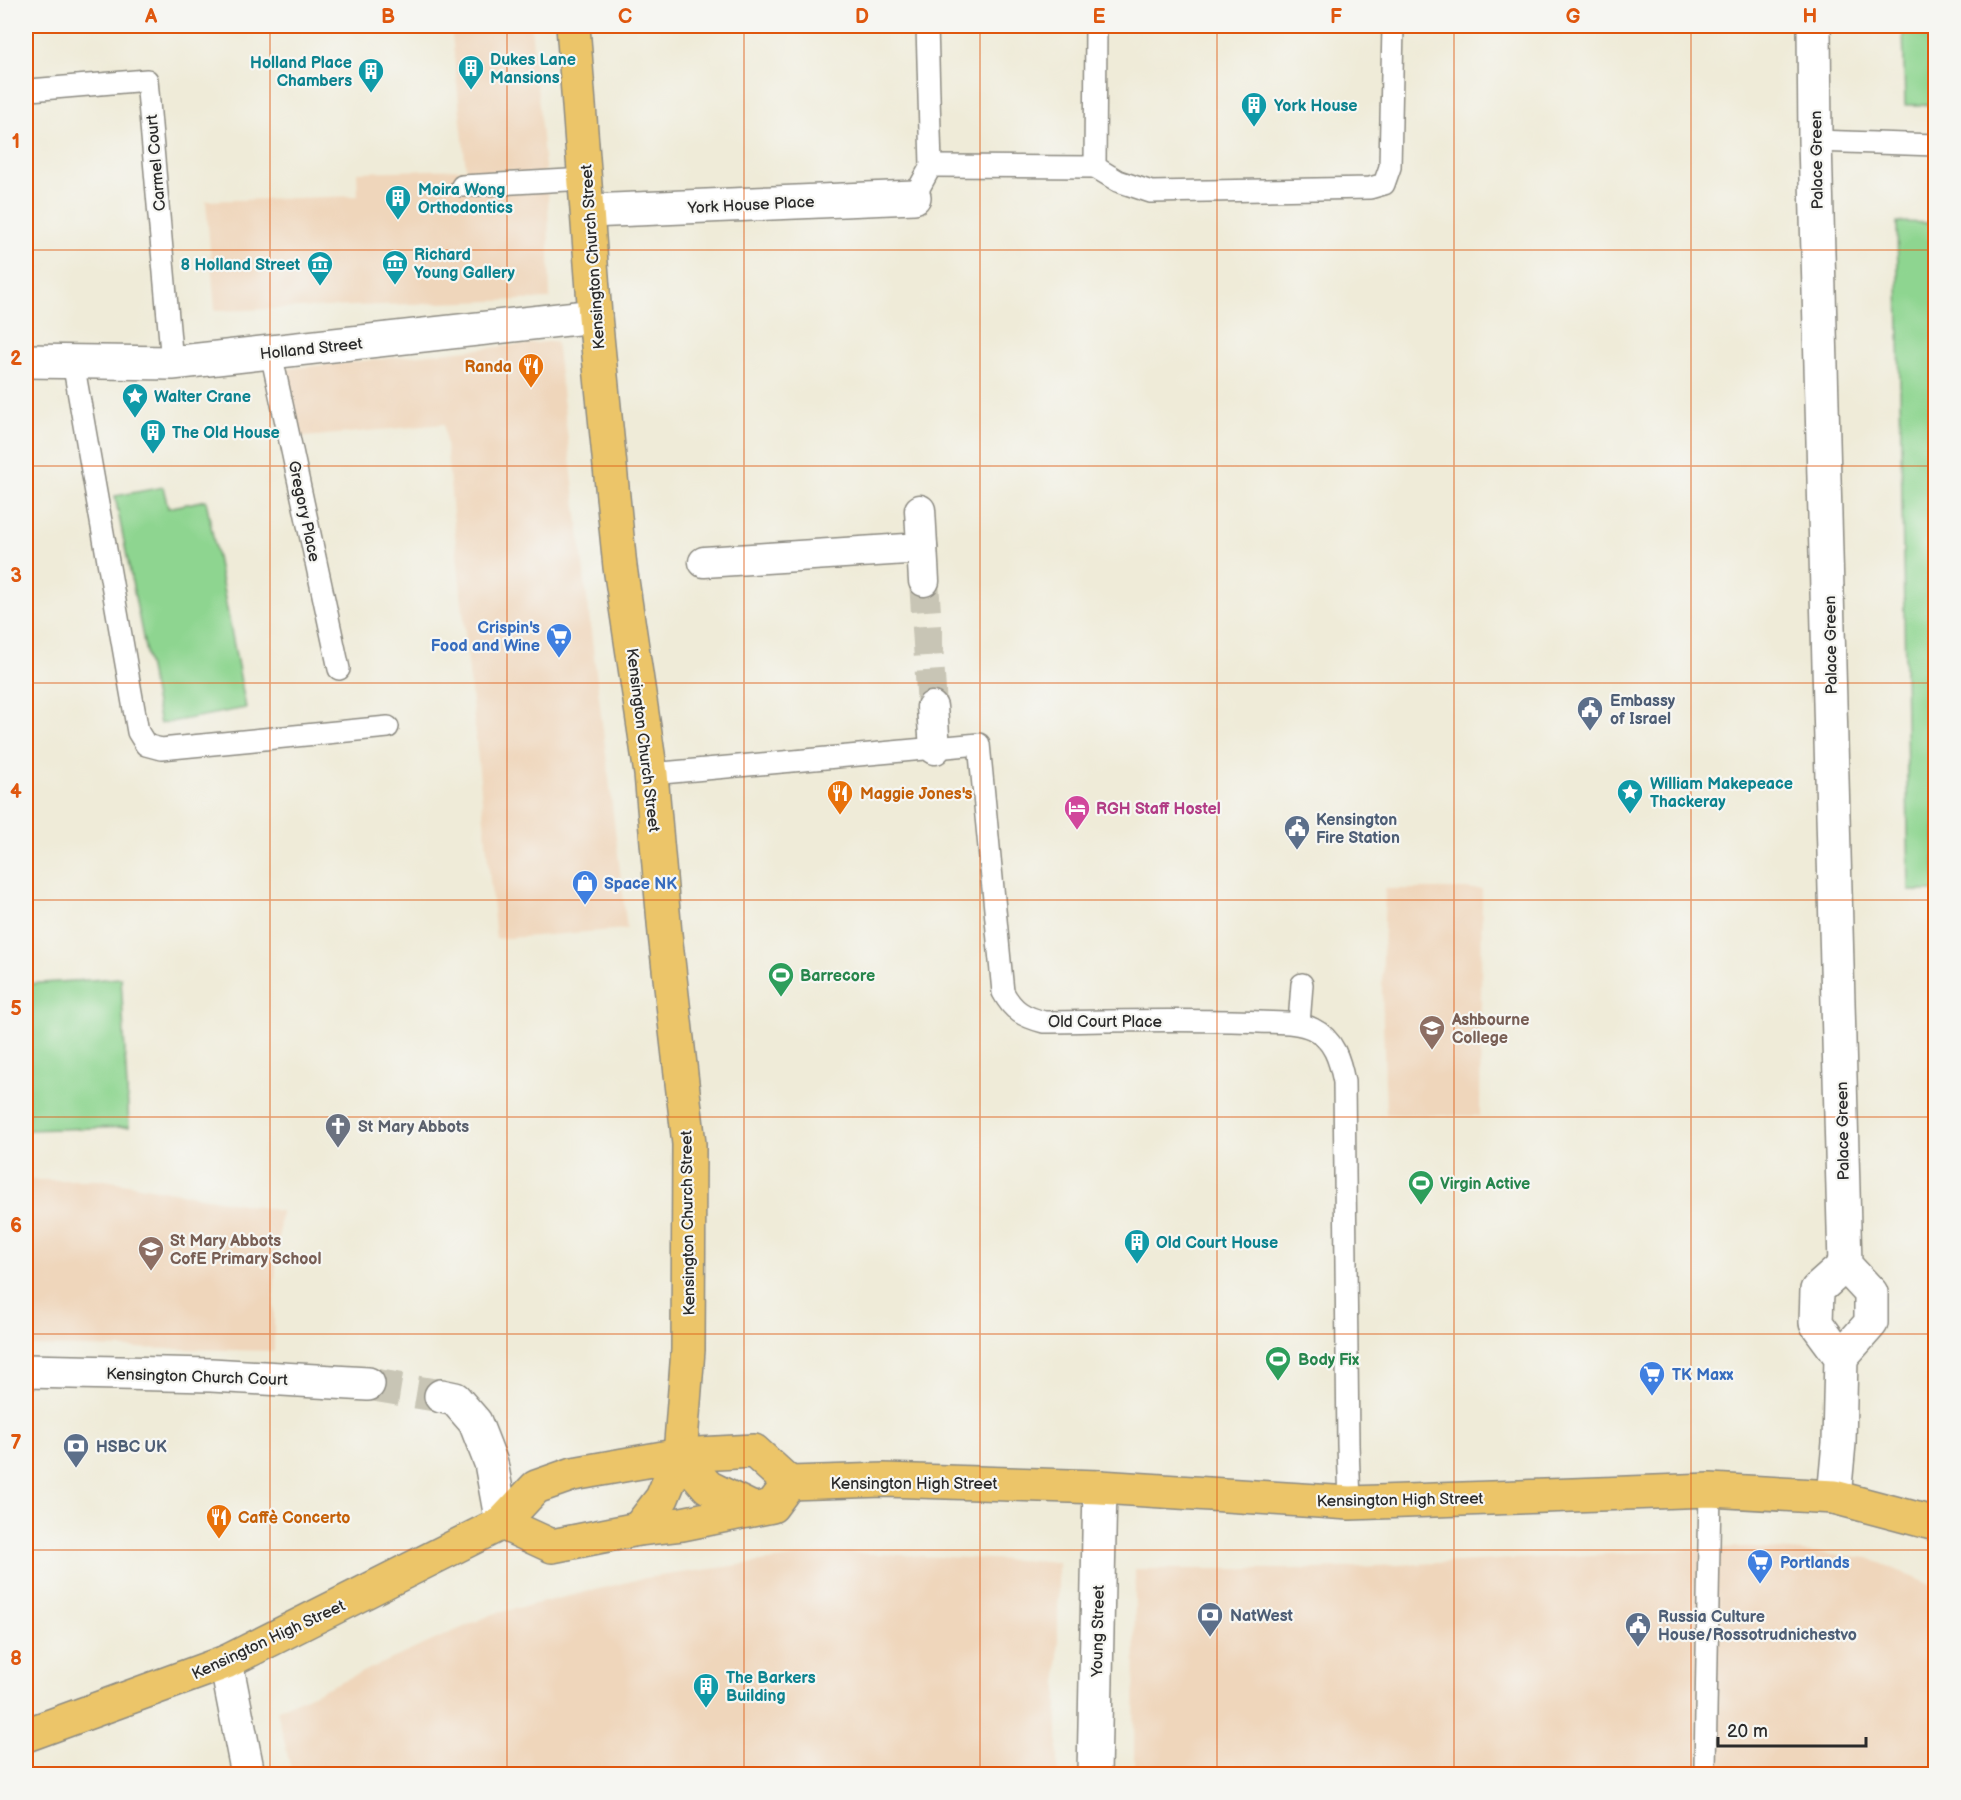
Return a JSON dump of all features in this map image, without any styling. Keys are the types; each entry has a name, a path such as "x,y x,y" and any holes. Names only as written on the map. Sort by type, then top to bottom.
{"main road":[{"name":"Kensington Church Street","path":"573,26 595,316 620,567 651,774 665,934 689,1144 688,1350 680,1455 662,1498 638,1529"},
{"name":"Kensington High Street","path":"26,1735 226,1662 502,1523 536,1487 573,1474 680,1455 754,1451 789,1483 884,1480 1100,1487 1350,1503 1710,1490 1834,1497 1935,1524"},
{"path":"680,1455 708,1487 753,1509"},
{"path":"502,1523 552,1546 772,1506 789,1483"}],"street":[{"name":"Palace Green","path":"1814,26 1815,141 1845,1265"},
{"name":"York House Place","path":"587,195 914,197"},
{"name":"Holland Street","path":"26,361 172,363 595,316"},
{"path":"920,510 924,581"},
{"path":"704,561 922,548"},
{"path":"932,707 935,748"},
{"path":"1834,1497 1839,1443 1842,1357 1871,1323 1871,1293 1845,1265 1817,1290 1816,1323 1842,1357"},
{"name":"Kensington Church Court","path":"26,1371 211,1375 368,1384"},
{"path":"441,1396 455,1399 475,1422 491,1463 502,1523"},
{"name":"Young Street","path":"1094,1774 1100,1487"},
{"path":"226,1662 248,1774"}],"lane":[{"path":"914,197 931,166 927,26"},
{"path":"1095,167 1096,26"},
{"path":"931,166 1095,167 1118,181 1151,192 1370,188 1384,184 1390,167 1393,26"},
{"name":"Carmel Court","path":"30,90 147,80 172,363"},
{"path":"1815,141 1935,145"},
{"path":"462,186 587,195"},
{"name":"Gregory Place","path":"271,352 339,669"},
{"path":"73,362 138,732 146,745 161,748 388,727"},
{"name":"Old Court Place","path":"651,774 979,744 1003,992 1009,1005 1018,1013 1044,1022 1226,1021 1299,1024 1314,1029 1328,1040 1339,1059 1344,1082 1350,1503"},
{"path":"1299,1024 1302,984"},
{"path":"1705,1768 1710,1490"}],"shaded area":[{"path":"451,26 531,26 548,197 550,299 215,311 206,201 358,196 357,172 466,169"},
{"path":"556,341 627,929 496,939 444,424 294,438 284,369"},
{"name":"Ashbourne College","path":"1385,889 1482,889 1480,1116 1386,1114 1382,989"},
{"name":"St Mary Abbots CofE Primary School","path":"26,1180 105,1180 281,1211 274,1291 274,1351 26,1346"},
{"path":"1743,1547 1869,1558 1935,1587 1935,1774 1134,1774 1135,1569 1319,1569"},
{"name":"The Barkers Building","path":"834,1552 1058,1562 1058,1774 292,1774 277,1710 493,1614 645,1578"}],"green space":[{"path":"1903,26 1935,26 1935,105 1905,105"},
{"path":"1897,222 1935,223 1935,891 1909,891"},
{"path":"163,487 168,508 206,500 246,708 160,724 115,496"},
{"path":"121,978 129,1127 26,1130 26,984"}],"tunnel":[{"path":"924,581 932,707"},
{"path":"368,1384 441,1396"}],"place":[{"name":"Dukes Lane Mansions","path":"471,91"},
{"name":"Holland Place Chambers","path":"371,94"},
{"name":"York House","path":"1254,128"},
{"name":"Moira Wong Orthodontics","path":"398,221"},
{"name":"Richard Young Gallery","path":"395,286"},
{"name":"8 Holland Street","path":"320,287"},
{"name":"Randa","path":"531,389"},
{"name":"Walter Crane","path":"135,419"},
{"name":"The Old House","path":"153,455"},
{"name":"Crispin's Food and Wine","path":"559,659"},
{"name":"Embassy of Israel","path":"1590,732"},
{"name":"William Makepeace Thackeray","path":"1630,815"},
{"name":"Maggie Jones's","path":"840,816"},
{"name":"RGH Staff Hostel","path":"1077,831"},
{"name":"Kensington Fire Station","path":"1297,851"},
{"name":"Space NK","path":"585,906"},
{"name":"Barrecore","path":"781,998"},
{"name":"Ashbourne College","path":"1432,1051"},
{"name":"St Mary Abbots","path":"338,1149"},
{"name":"Virgin Active","path":"1421,1206"},
{"name":"Old Court House","path":"1137,1265"},
{"name":"St Mary Abbots CofE Primary School","path":"151,1272"},
{"name":"Body Fix","path":"1278,1382"},
{"name":"TK Maxx","path":"1652,1397"},
{"name":"HSBC UK","path":"76,1469"},
{"name":"Caffè Concerto","path":"219,1540"},
{"name":"Portlands","path":"1760,1585"},
{"name":"NatWest","path":"1210,1638"},
{"name":"Russia Culture House/Rossotrudnichestvo","path":"1638,1648"},
{"name":"The Barkers Building","path":"706,1709"}]}
